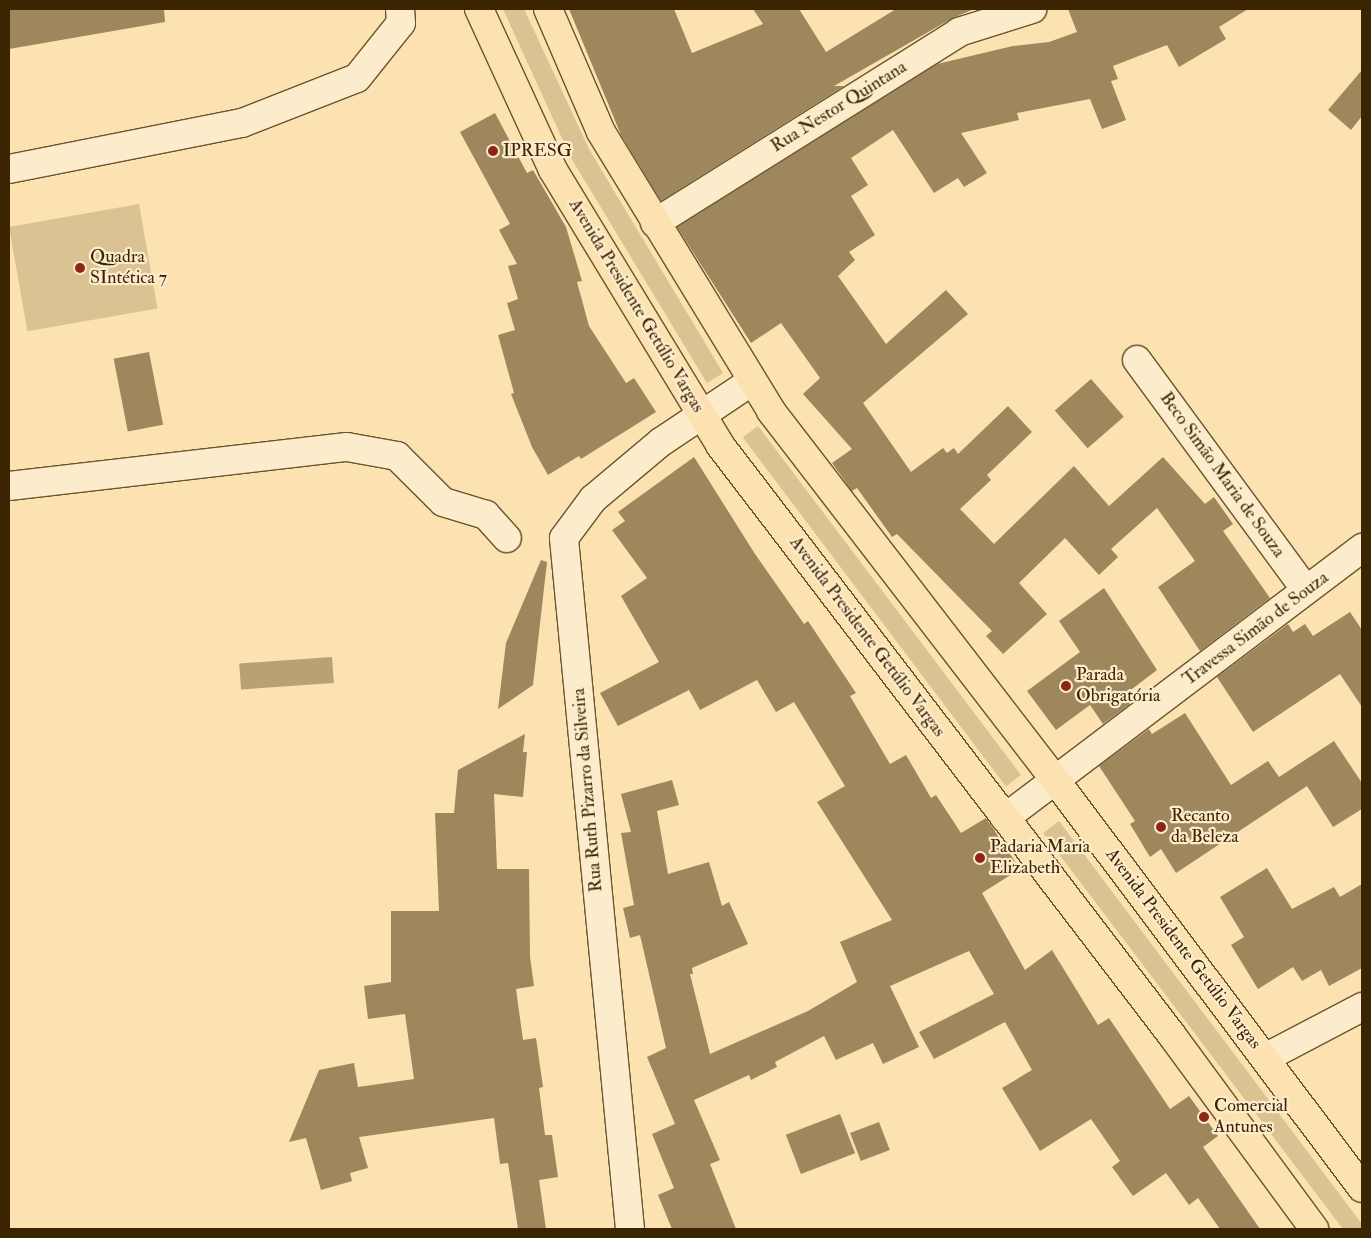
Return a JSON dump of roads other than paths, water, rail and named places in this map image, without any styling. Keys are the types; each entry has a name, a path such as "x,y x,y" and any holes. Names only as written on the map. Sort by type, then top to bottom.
{"main road":[{"name":"Avenida Presidente Getúlio Vargas","path":"479,9 553,170 720,445 1005,818 1314,1229"},
{"name":"Avenida Presidente Getúlio Vargas","path":"548,9 601,132 771,411 1056,781 1362,1188"}],"street":[{"path":"9,169 242,123 357,78 401,23 400,9"},
{"name":"Rua Nestor Quintana","path":"655,223 959,32 1032,9"},
{"name":"Beco Simão Maria de Souza","path":"1137,360 1306,590"},
{"name":"Rua Ruth Pizarro da Silveira","path":"630,1229 564,538 593,499 702,413 752,381"},
{"path":"9,486 348,447 397,456 443,502 486,514 507,538"},
{"name":"Travessa Simão de Souza","path":"1005,818 1362,548"},
{"path":"1264,1058 1362,1007"}],"place":[{"name":"IPRESG","path":"493,151"},
{"name":"Quadra SIntética 7","path":"80,268"},
{"name":"Parada Obrigatória","path":"1066,686"},
{"name":"Recanto da Beleza","path":"1161,827"},
{"name":"Padaria Maria Elizabeth","path":"980,858"},
{"name":"Comercial Antunes","path":"1204,1117"}]}
